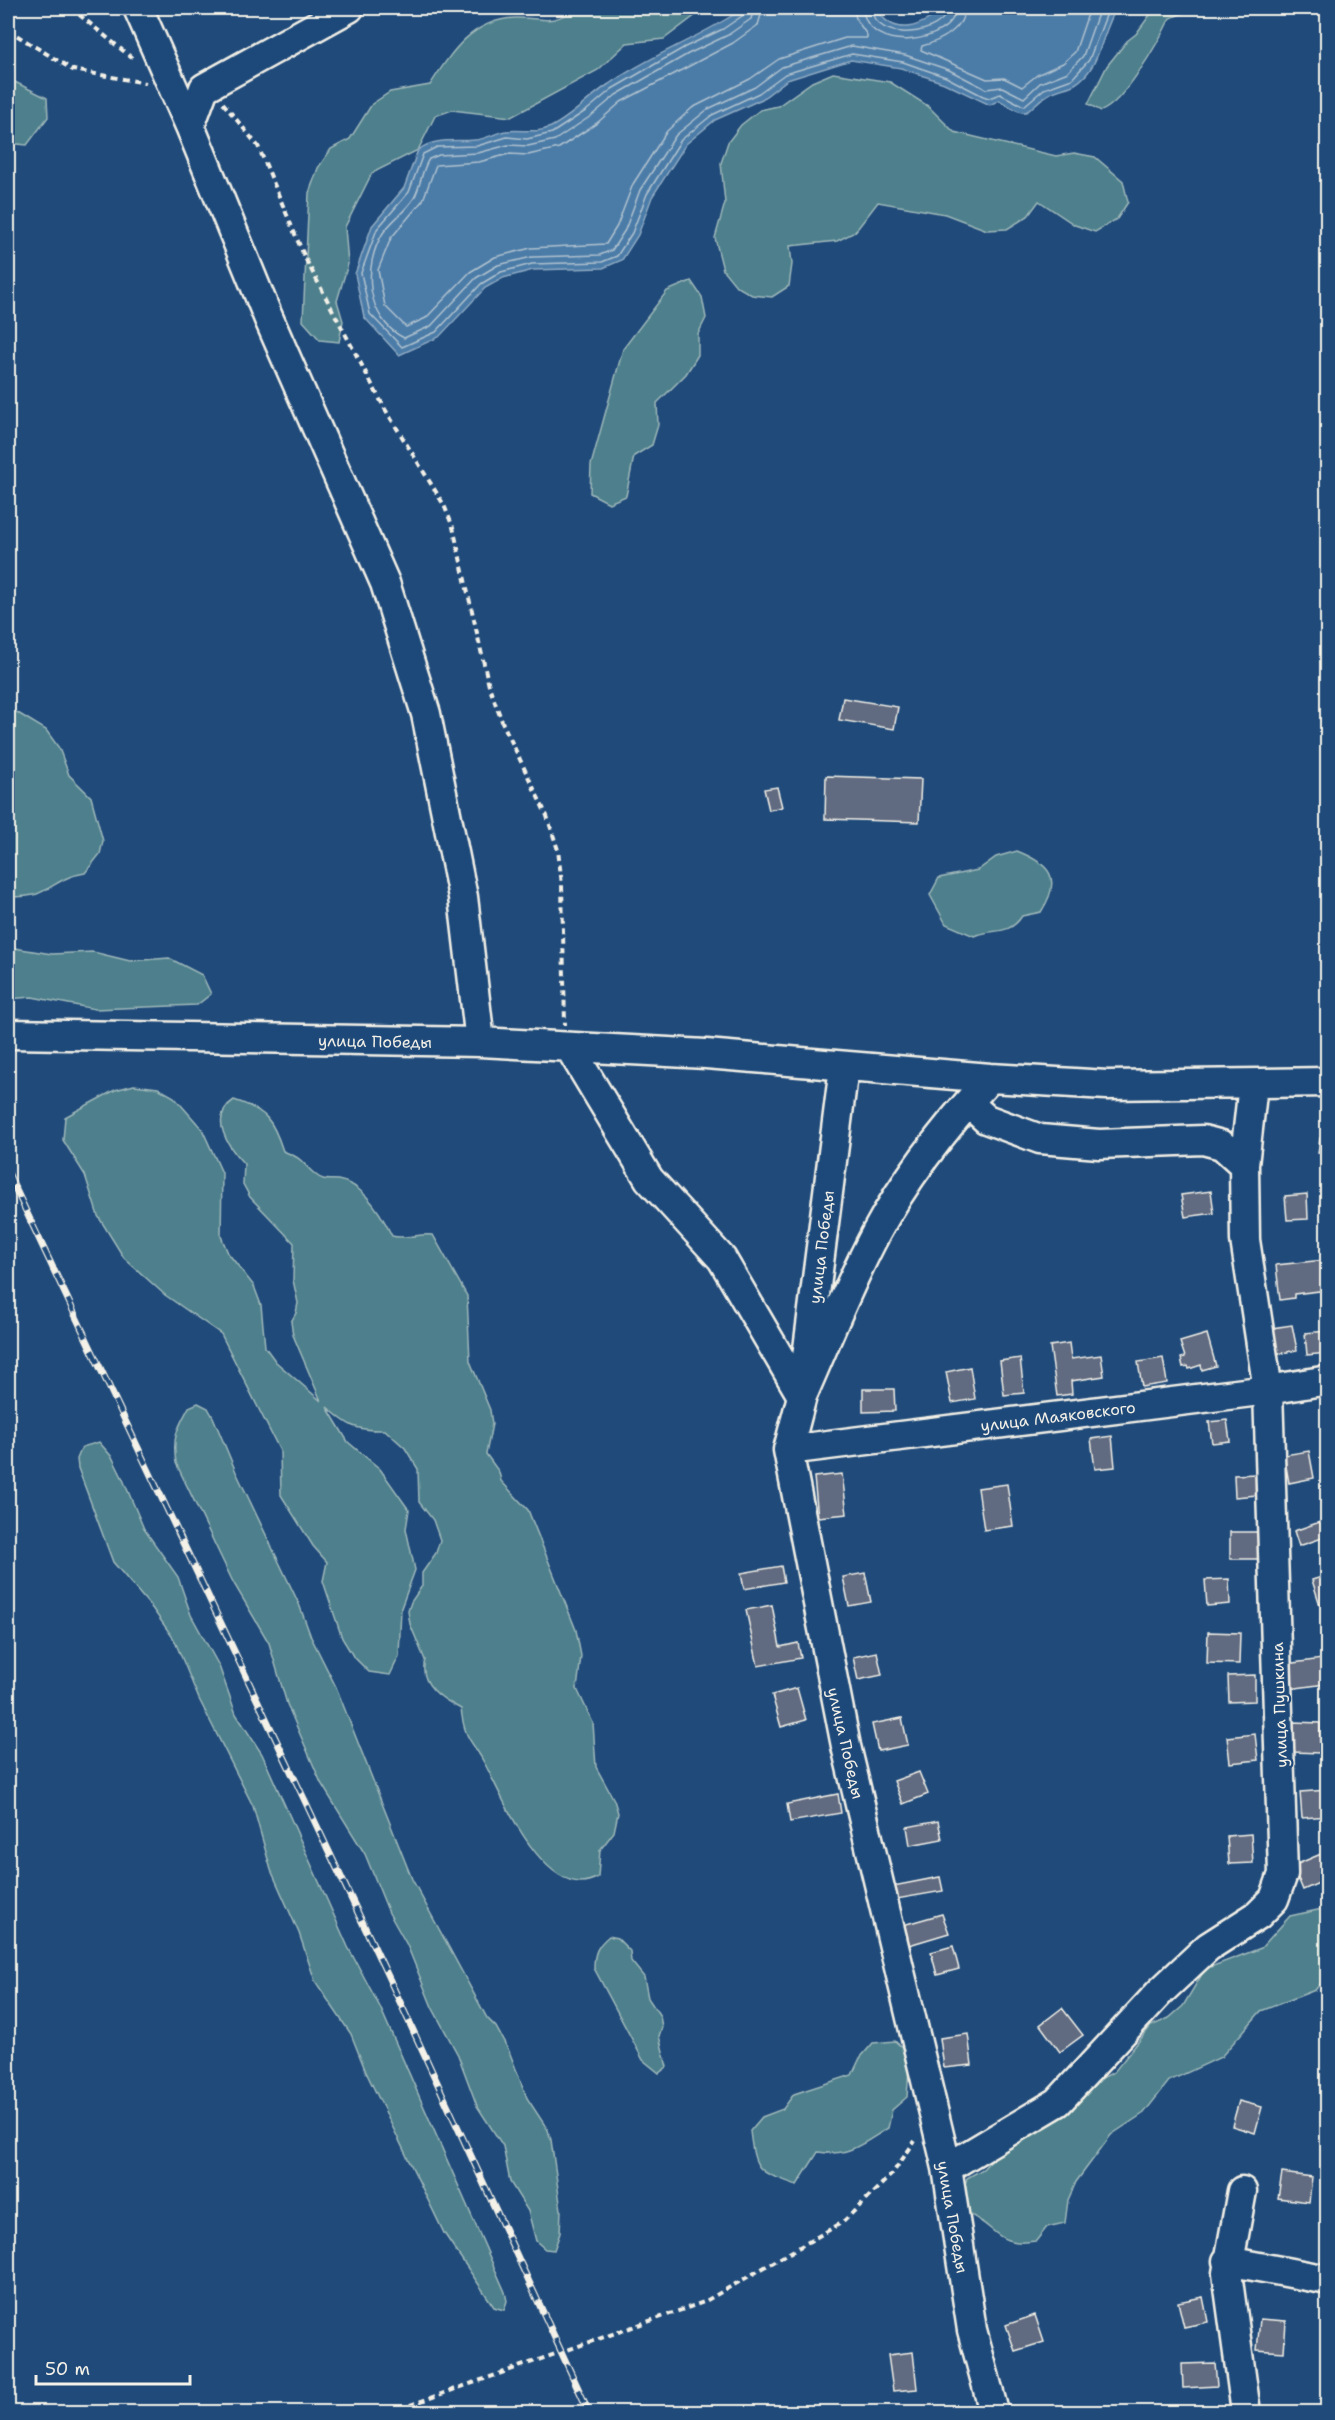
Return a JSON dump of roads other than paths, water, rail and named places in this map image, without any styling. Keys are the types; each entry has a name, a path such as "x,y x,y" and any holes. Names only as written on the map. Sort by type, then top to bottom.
{"street":[{"path":"138,8 190,126 268,317 385,583 428,725 462,897 480,1042"},
{"path":"190,126 204,88 349,8"},
{"name":"улица Победы","path":"8,1034 480,1042 706,1054 844,1066 982,1088 1328,1082"},
{"path":"570,1048 649,1179 722,1259 802,1396"},
{"name":"улица Победы","path":"844,1066 802,1396 788,1450 846,1746 947,2168 972,2330 994,2412"},
{"name":"улица Пушкина","path":"947,2168 1058,2102 1208,1947 1258,1916 1274,1899 1284,1874 1268,1390 1245,1240 1244,1165 1252,1084"},
{"path":"802,1396 881,1224 926,1157 982,1088"},
{"path":"982,1088 974,1108 986,1119 1040,1139 1099,1144 1203,1140 1222,1145 1244,1165"},
{"name":"улица Маяковского","path":"788,1450 1268,1390 1328,1380"},
{"path":"1242,2191 1227,2261 1227,2273 1246,2412"},
{"path":"1227,2261 1328,2280"}],"water":[{"path":"744,8 875,8 891,24 909,27 927,20 946,8 1117,8 1091,69 1075,84 1049,94 1027,111 1018,111 999,100 990,105 944,83 901,68 851,60 787,80 762,99 715,120 686,144 652,197 638,235 622,260 603,268 533,270 503,278 485,288 439,337 399,355 364,317 355,274 372,226 404,188 418,150 432,143 475,140 506,131 534,131 551,127 625,73"}],"railway":[{"path":"8,1173 394,1989 589,2412"}]}
